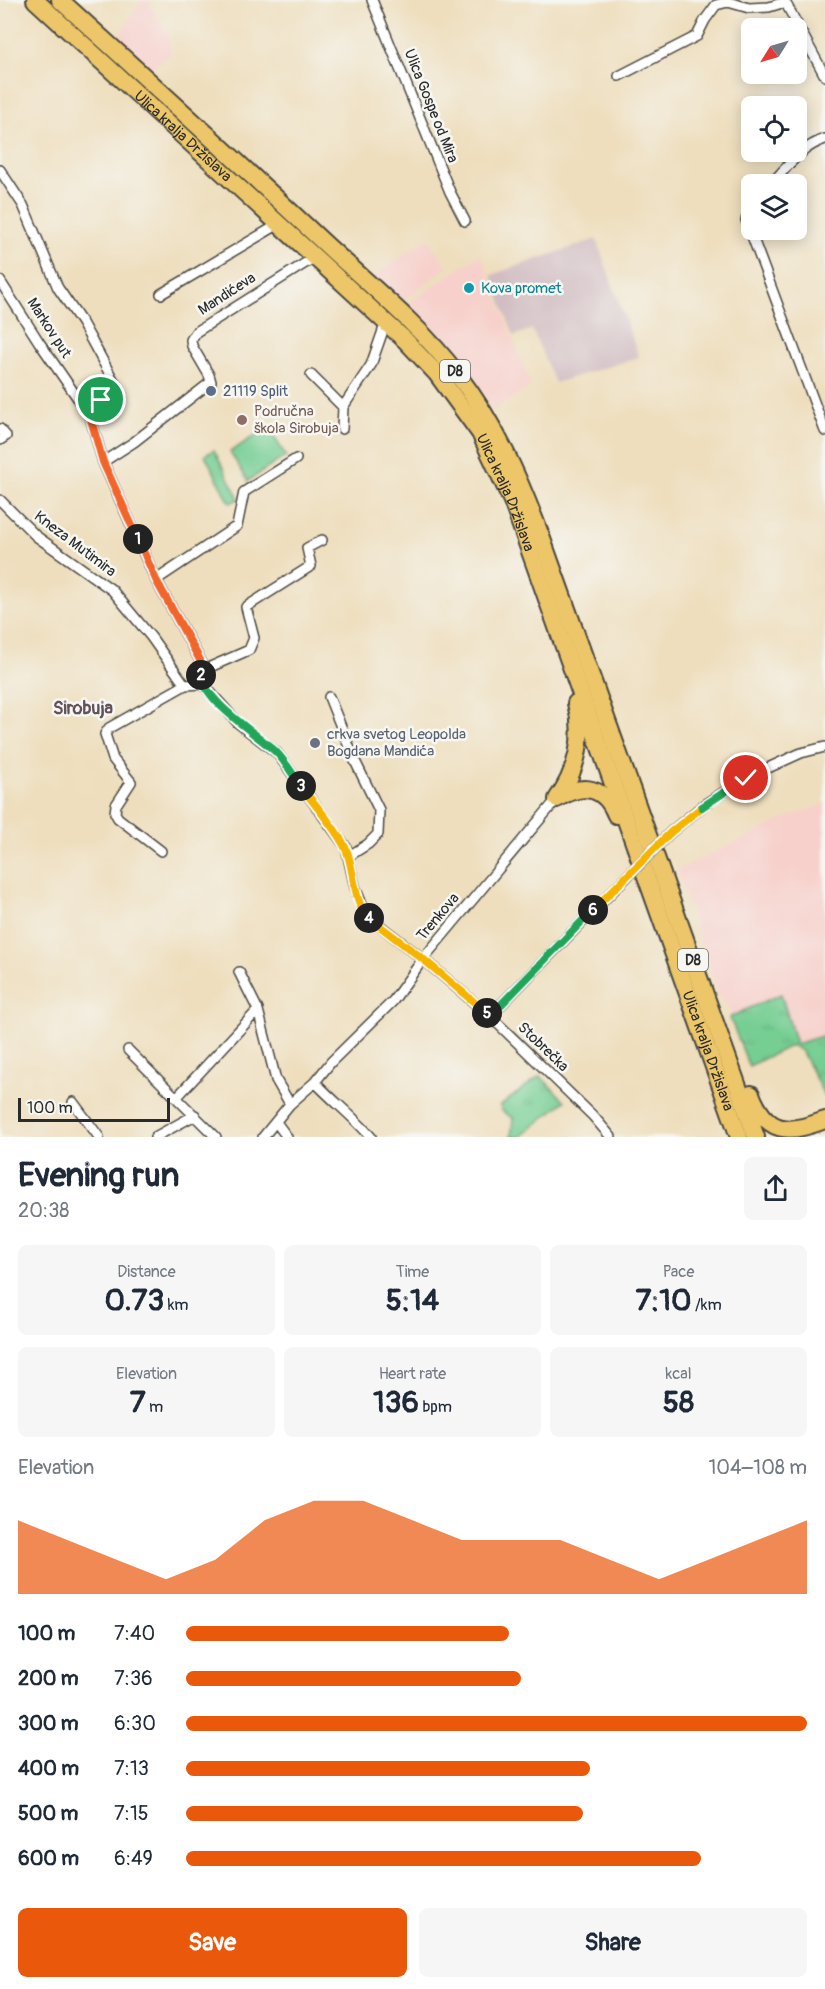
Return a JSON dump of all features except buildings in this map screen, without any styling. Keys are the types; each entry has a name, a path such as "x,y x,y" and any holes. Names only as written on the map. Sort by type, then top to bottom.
{"highway":[{"name":"Ulica kralja Držislava","path":"35,0 386,322 437,375 480,433 512,501 739,1137"},
{"name":"Ulica kralja Držislava","path":"60,0 216,141 418,330 457,373 483,411 510,460 530,506 756,1137"},
{"path":"557,799 568,784 578,750 580,730 577,707 570,685 573,674"},
{"path":"557,799 572,790 582,788 604,796 613,806 626,841 635,846"},
{"path":"725,1050 740,1067 757,1111 762,1117 777,1127 798,1132 825,1120"}],"street":[{"name":"Ulica Gospe od Mira","path":"372,0 450,192 465,221"},
{"path":"619,76 697,36 705,20 716,6 728,2 749,8 769,7 784,1 825,76"},
{"path":"780,174 799,153 825,139"},
{"path":"0,170 23,205 58,288 82,322 117,387 101,400 90,416"},
{"path":"162,294 279,224"},
{"path":"753,240 825,431"},
{"name":"Mandićeva","path":"103,462 134,442 211,382 192,345 191,340 196,332 315,257"},
{"name":"Markov put","path":"0,281 90,416 103,462 156,580 200,660 203,684"},
{"path":"342,429 344,407 371,365 386,322"},
{"path":"311,375 344,407"},
{"path":"0,429 6,436 0,440"},
{"path":"156,580 237,526 244,492 296,459"},
{"name":"Kneza Mutimira","path":"0,500 36,536 112,590 151,637 185,685"},
{"path":"201,671 249,650 254,638 246,607 311,566 307,548 322,540"},
{"path":"161,851 118,818 115,813 116,806 131,782 113,759 105,734 108,728 185,685 203,684 238,723 277,753 346,848 355,887 366,915 423,959"},
{"path":"329,697 354,759 379,810 378,834 368,844 349,856"},
{"path":"490,1016 671,832 705,804 746,778 801,753 825,747"},
{"name":"Trenkova","path":"263,1137 290,1104 315,1082 331,1062 393,1001 423,959 557,799"},
{"name":"Stobrečka","path":"423,959 490,1016 593,1116 611,1137"},
{"path":"239,972 258,1010 276,1080 290,1104"},
{"path":"177,1097 258,1010"},
{"path":"128,1050 216,1137"},
{"path":"315,1082 371,1137"},
{"path":"73,1102 99,1137"},
{"path":"155,1137 195,1115"},
{"path":"276,1122 287,1137"}],"shaded area":[{"path":"142,0 150,0 151,7 168,34 171,54 149,69 117,39"},
{"path":"428,238 447,267 399,303 372,278"},
{"path":"596,239 639,357 555,383 532,329 514,336 491,275"},
{"path":"481,254 531,386 494,410 460,359 408,303"},
{"path":"825,804 825,1037 797,1045 790,1031 781,995 733,1015 719,994 677,871 783,819"}],"green space":[{"path":"268,427 286,456 248,481 230,452"},
{"path":"214,450 239,499 230,503 205,455"},
{"path":"781,994 796,1044 825,1035 825,1097 802,1052 792,1045 749,1066 730,1018"},
{"path":"540,1076 565,1101 520,1137 511,1137 513,1118 502,1111 500,1106"}],"place":[{"name":"Kova promet","path":"469,288"},
{"name":"21119 Split","path":"211,391"},
{"name":"Područna škola Sirobuja","path":"242,420"},
{"name":"crkva svetog Leopolda Bogdana Mandića","path":"315,743"}],"district":[{"name":"Sirobuja","path":"83,708"}],"route":[{"path":"101,400 90,416 103,462 156,580 200,660 203,684 238,723 277,753 346,848 355,887 366,915 423,959 490,1016 671,832 705,804 746,778"}]}
